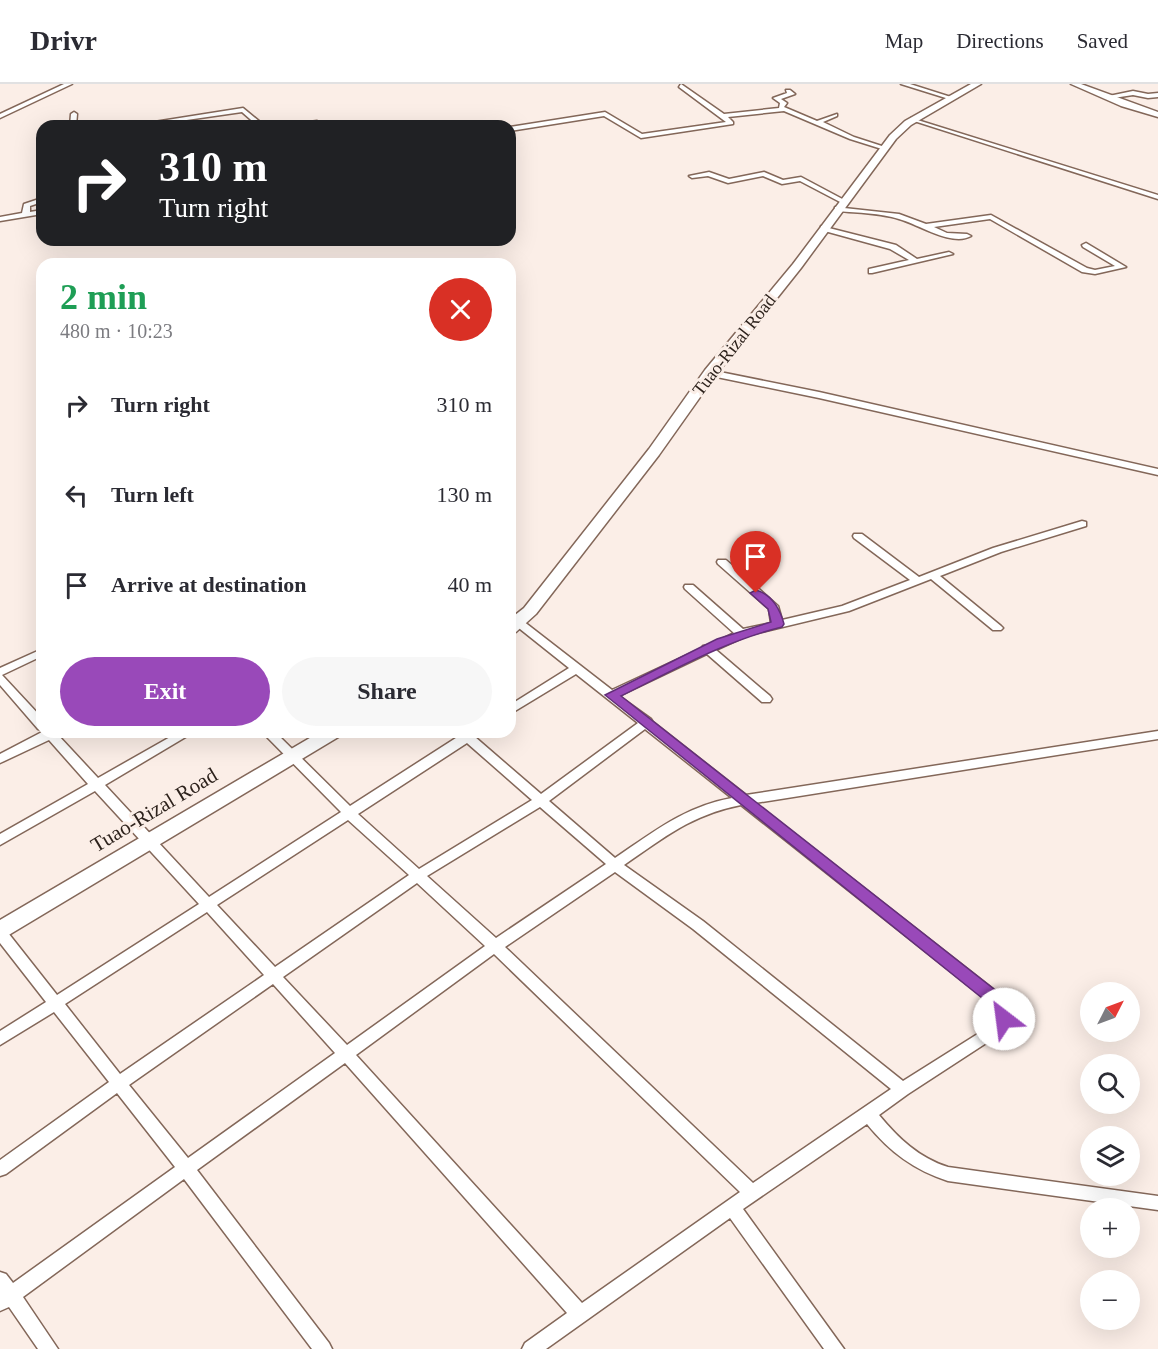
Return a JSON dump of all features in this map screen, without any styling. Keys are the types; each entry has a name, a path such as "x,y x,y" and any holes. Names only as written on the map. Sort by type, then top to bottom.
{"main road":[{"name":"Tuao-Rizal Road","path":"516,620 530,611 654,452 710,372 797,266 902,128 913,119 976,85"},
{"name":"Tuao-Rizal Road","path":"0,931 324,738"}],"street":[{"path":"0,116 69,84"},
{"path":"903,84 951,98"},
{"path":"1075,84 1158,115"},
{"path":"516,128 604,114 640,136 731,123 681,86"},
{"path":"782,109 781,106 784,103 777,98 792,94 788,91"},
{"path":"1107,97 1133,93 1148,96 1158,94"},
{"path":"723,116 782,109 852,138 885,148"},
{"path":"174,120 243,110 255,120"},
{"path":"74,114 74,120"},
{"path":"817,123 835,115"},
{"path":"913,119 1158,197"},
{"path":"692,176 710,174 728,181 764,174 782,182 801,179 841,206 899,216 950,236 967,236"},
{"path":"26,215 26,205 36,202"},
{"path":"0,219 36,213"},
{"path":"928,226 991,217 1085,270 1099,272 1122,267 1086,245"},
{"path":"824,228 892,247 914,260"},
{"path":"872,271 949,254"},
{"path":"710,372 1158,472"},
{"path":"612,695 741,633 845,609 997,550 1082,524"},
{"path":"858,536 918,581"},
{"path":"722,562 774,608 777,624"},
{"path":"933,576 997,628"},
{"path":"689,587 741,633"},
{"path":"516,624 647,722 993,997 1003,1012 1001,1024 902,1089 531,1349"},
{"path":"707,648 766,699"},
{"path":"0,672 36,655"},
{"path":"516,706 577,668"},
{"path":"0,678 36,717"},
{"path":"0,1169 417,876 540,801 647,722"},
{"path":"6,1299 495,946 682,819 713,806 745,800 1158,735"},
{"path":"0,759 37,738"},
{"path":"55,738 148,842 347,1055 580,1314"},
{"path":"0,840 178,738"},
{"path":"274,738 350,814 495,946 752,1193"},
{"path":"0,1039 350,814 462,738"},
{"path":"472,738 540,801 615,865 698,925 902,1089"},
{"path":"0,931 55,1005 187,1170 323,1349"},
{"path":"868,1114 888,1138 913,1160 930,1169 984,1181 1158,1203"},
{"path":"732,1207 835,1349"},
{"path":"0,1280 6,1299 49,1349"}],"route":[{"path":"756,593 774,608 777,624 721,641 612,695 993,997 1003,1012 1004,1019"}]}
